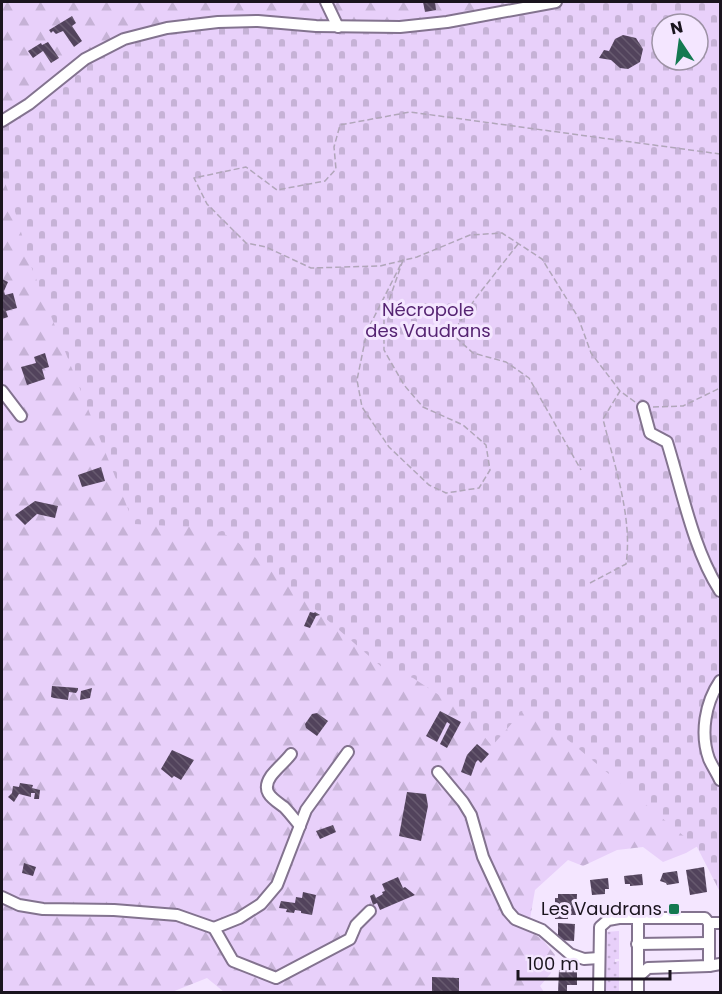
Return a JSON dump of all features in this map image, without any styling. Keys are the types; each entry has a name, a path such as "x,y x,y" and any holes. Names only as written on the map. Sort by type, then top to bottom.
{"street":[{"path":"326,2 338,27"},
{"path":"2,121 29,105 85,59 124,39 167,28 218,22 258,21 338,27 400,27 447,22 556,2"},
{"path":"2,391 21,416"},
{"path":"643,407 650,433 667,442 709,573 720,591"},
{"path":"720,681 714,690 704,725 709,760 720,780"},
{"path":"2,897 19,905 43,909 114,910 177,915 214,928 240,918 261,904 277,885 306,810 348,752"},
{"path":"291,754 272,774 268,782 268,790 271,798 285,808 300,826"},
{"path":"438,772 471,815 483,857 508,911 515,919 542,930 570,954 584,959 599,958"},
{"path":"214,928 233,961 276,978 350,939 356,925 370,911"},
{"path":"599,993 600,927 603,922 619,918 705,918 715,923 708,943 715,965 648,968 638,977"},
{"path":"638,918 638,993"},
{"path":"638,944 708,943"}],"path":[{"path":"720,154 410,111 340,125 334,147 336,169 325,181 277,190 246,167 194,178 207,204 246,243 266,247 311,268 380,266 417,257 470,235 502,233 542,259 578,317 591,353 620,391 643,407 683,406 720,388"},
{"path":"518,244 475,299 452,334 473,353 506,362 529,378 581,470"},
{"path":"403,260 384,315 384,350 404,386 423,407 463,425 486,445 490,470 479,488 446,493 429,485 389,447 362,407 357,380 368,331 403,260"},
{"path":"590,583 626,564 628,533 603,419 620,391"}],"green space":[{"name":"Nécropole des Vaudrans","path":"2,2 720,2 720,833 686,853 663,862 643,847 617,850 583,866 568,860 535,890 528,930 543,940 555,955 551,973 540,986 544,992 224,992 207,978 172,992 2,992"},
{"name":"Nécropole des Vaudrans","path":"570,2 720,2 720,892 697,847 527,706 492,746 462,710 413,678 384,669 234,539 212,528 134,524 31,266 2,174 2,124 84,65 115,48 149,37 225,26 445,26 455,30 460,24"},
{"path":"619,931 619,959 615,959 615,962 619,961 619,992 606,992 605,932"}],"building":[{"path":"423,2 435,2 436,10 425,12"},
{"path":"72,16 76,23 72,26 82,41 74,47 63,31 56,34 49,30"},
{"path":"623,35 636,38 643,49 640,62 628,69 620,68 611,60 599,58 604,50 609,51 615,39"},
{"path":"48,42 59,58 51,63 43,51 33,58 28,51 41,43 42,45"},
{"path":"2,279 8,282 4,291 5,295 13,293 17,308 6,311 8,317 2,319"},
{"path":"45,353 49,367 42,369 45,379 27,385 21,367 36,363 34,357"},
{"path":"101,467 105,481 82,487 78,475"},
{"path":"35,501 58,506 55,518 37,514 25,525 15,515"},
{"path":"310,612 320,615 316,616 310,628 304,626"},
{"path":"52,686 78,688 78,690 76,693 69,692 68,700 54,698 51,697"},
{"path":"92,688 90,698 80,700 81,691"},
{"path":"440,711 461,722 447,748 440,744 450,724 447,722 437,742 426,736"},
{"path":"317,713 328,721 317,736 306,728 305,724 312,714"},
{"path":"477,744 489,754 481,763 478,760 476,762 471,776 461,772 467,755"},
{"path":"172,750 194,760 181,780 174,776 172,778 161,769"},
{"path":"20,783 33,785 32,788 40,790 39,799 34,799 35,793 31,793 31,797 19,794 14,802 8,797 12,793 13,786 19,787"},
{"path":"407,792 426,794 428,806 421,841 399,836"},
{"path":"333,825 336,832 320,839 316,831"},
{"path":"24,863 36,867 33,876 22,873"},
{"path":"704,867 707,892 690,895 686,870"},
{"path":"677,871 679,883 667,885 660,881 663,873"},
{"path":"642,874 643,885 625,884 624,876"},
{"path":"398,877 403,888 405,887 415,895 380,910 377,903 373,905 370,896 374,894 376,898 383,894 382,892 385,891 382,884"},
{"path":"608,878 609,889 605,889 605,894 592,895 590,880"},
{"path":"303,892 316,895 312,915 295,910 294,913 286,912 287,909 279,908 281,901 295,903 296,897 302,898"},
{"path":"558,894 577,894 576,915 568,915 568,919 555,919 555,898 558,898"},
{"path":"558,923 575,924 574,941 558,940"},
{"path":"559,970 577,971 577,985 567,985 567,992 558,992"},
{"path":"432,977 459,978 459,992 432,992"}],"place":[{"name":"Les Vaudrans","path":"674,909"}]}
